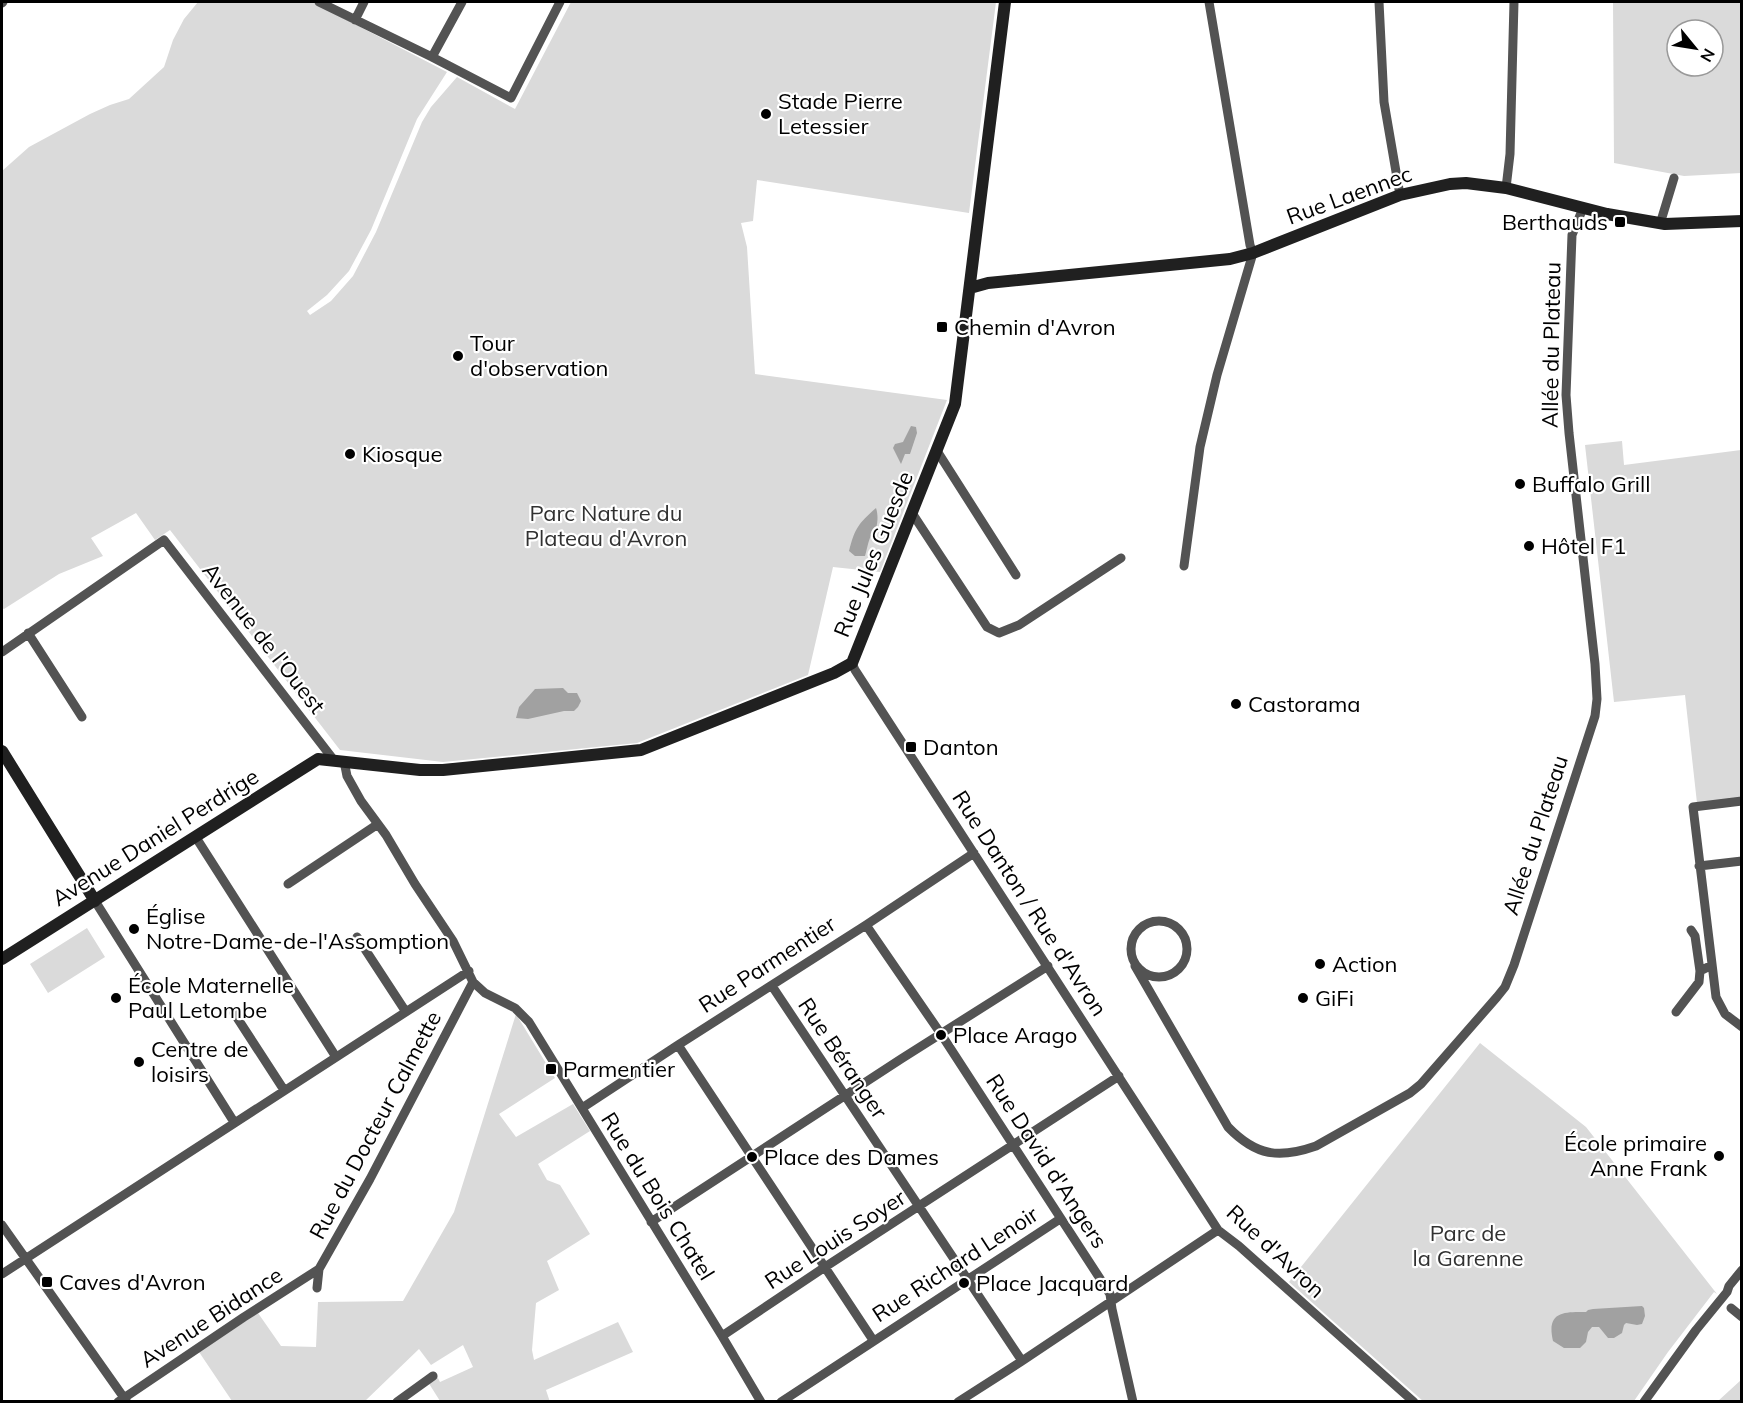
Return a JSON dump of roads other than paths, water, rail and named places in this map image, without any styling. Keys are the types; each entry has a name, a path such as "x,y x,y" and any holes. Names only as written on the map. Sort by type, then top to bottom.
{"street":[{"path":"319,2 511,98 560,2"},
{"path":"355,20 364,2"},
{"path":"434,58 462,2"},
{"name":"Rue Jules Guesde","path":"338,760 420,770 442,770 641,750 834,673 852,663 955,404 1005,2"},
{"path":"1184,566 1200,447 1217,375 1253,253 1209,2"},
{"path":"1378,2 1384,102 1400,195"},
{"path":"1506,188 1510,154 1514,2"},
{"path":"1660,224 1674,178"},
{"name":"Rue Laennec","path":"970,288 988,283 1230,259 1253,253 1400,195 1450,184 1466,183 1506,188 1582,208 1660,224 1742,221"},
{"name":"Allée du Plateau","path":"1135,966 1228,1127 1250,1145 1269,1153 1284,1155 1316,1146 1410,1093 1421,1084 1505,987 1594,716 1597,699 1567,410 1572,235 1582,208"},
{"path":"937,451 1016,576"},
{"path":"912,513 987,627 999,633 1020,625 1121,558"},
{"name":"Avenue de l'Ouest","path":"28,633 164,540 338,760 361,801 386,835 453,941 469,971"},
{"path":"2,652 28,633 82,717"},
{"name":"Rue Danton / Rue d'Avron","path":"852,663 1119,1076"},
{"path":"2,751 234,1122"},
{"name":"Avenue Daniel Perdrige","path":"2,959 318,759 338,760"},
{"path":"1742,801 1693,807 1716,997 1725,1014 1742,1027"},
{"path":"288,884 378,824"},
{"path":"195,837 336,1057"},
{"name":"Rue Parmentier","path":"582,1108 866,925 974,852"},
{"path":"1699,866 1742,861"},
{"path":"1155,921 1165,921 1181,930 1187,944 1186,958 1175,972 1164,980 1150,977 1135,966 1130,947 1132,938 1138,929 1155,921"},
{"name":"Rue David d'Angers","path":"866,925 941,1034 1110,1294 1133,1401"},
{"path":"1676,1012 1699,982 1700,970 1695,936 1691,930"},
{"path":"357,937 406,1012"},
{"path":"1700,970 1712,965"},
{"path":"651,1222 1048,966"},
{"path":"2,1274 469,971 473,982"},
{"name":"Rue du Bois Chatel","path":"473,982 485,993 515,1008 529,1022 760,1401"},
{"name":"Rue du Docteur Calmette","path":"317,1288 319,1269 370,1179 473,982"},
{"name":"Rue Béranger","path":"771,986 1022,1361"},
{"name":"Allée du Plateau","path":"1158,993 1158,1004"},
{"path":"234,1013 284,1090"},
{"path":"678,1045 873,1340"},
{"name":"Rue Louis Soyer","path":"722,1336 1119,1076"},
{"name":"Rue d'Avron","path":"1119,1076 1218,1230 1239,1246 1412,1401"},
{"name":"Rue Richard Lenoir","path":"781,1401 1060,1219"},
{"path":"2,1225 123,1400"},
{"path":"958,1401 1218,1230"},
{"name":"Avenue Bidance","path":"123,1400 319,1269"},
{"path":"1644,1401 1742,1270"},
{"path":"1731,1308 1742,1317"},
{"path":"397,1401 433,1376"}],"place":[{"name":"Stade Pierre Letessier","path":"766,114"},
{"name":"Berthauds","path":"1620,222"},
{"name":"Chemin d'Avron","path":"942,327"},
{"name":"Tour d'observation","path":"458,356"},
{"name":"Kiosque","path":"350,454"},
{"name":"Buffalo Grill","path":"1520,484"},
{"name":"Hôtel F1","path":"1529,546"},
{"name":"Castorama","path":"1236,704"},
{"name":"Danton","path":"911,747"},
{"name":"Église Notre-Dame-de-l'Assomption","path":"134,929"},
{"name":"Action","path":"1320,964"},
{"name":"École Maternelle Paul Letombe","path":"116,998"},
{"name":"GiFi","path":"1303,998"},
{"name":"Place Arago","path":"941,1035"},
{"name":"Centre de loisirs","path":"139,1062"},
{"name":"Parmentier","path":"551,1069"},
{"name":"École primaire Anne Frank","path":"1719,1156"},
{"name":"Place des Dames","path":"752,1157"},
{"name":"Caves d'Avron","path":"47,1282"},
{"name":"Place Jacquard","path":"964,1283"}],"park label":[{"name":"Parc Nature du Plateau d'Avron","path":"606,526"},
{"name":"Parc de la Garenne","path":"1468,1246"}]}
